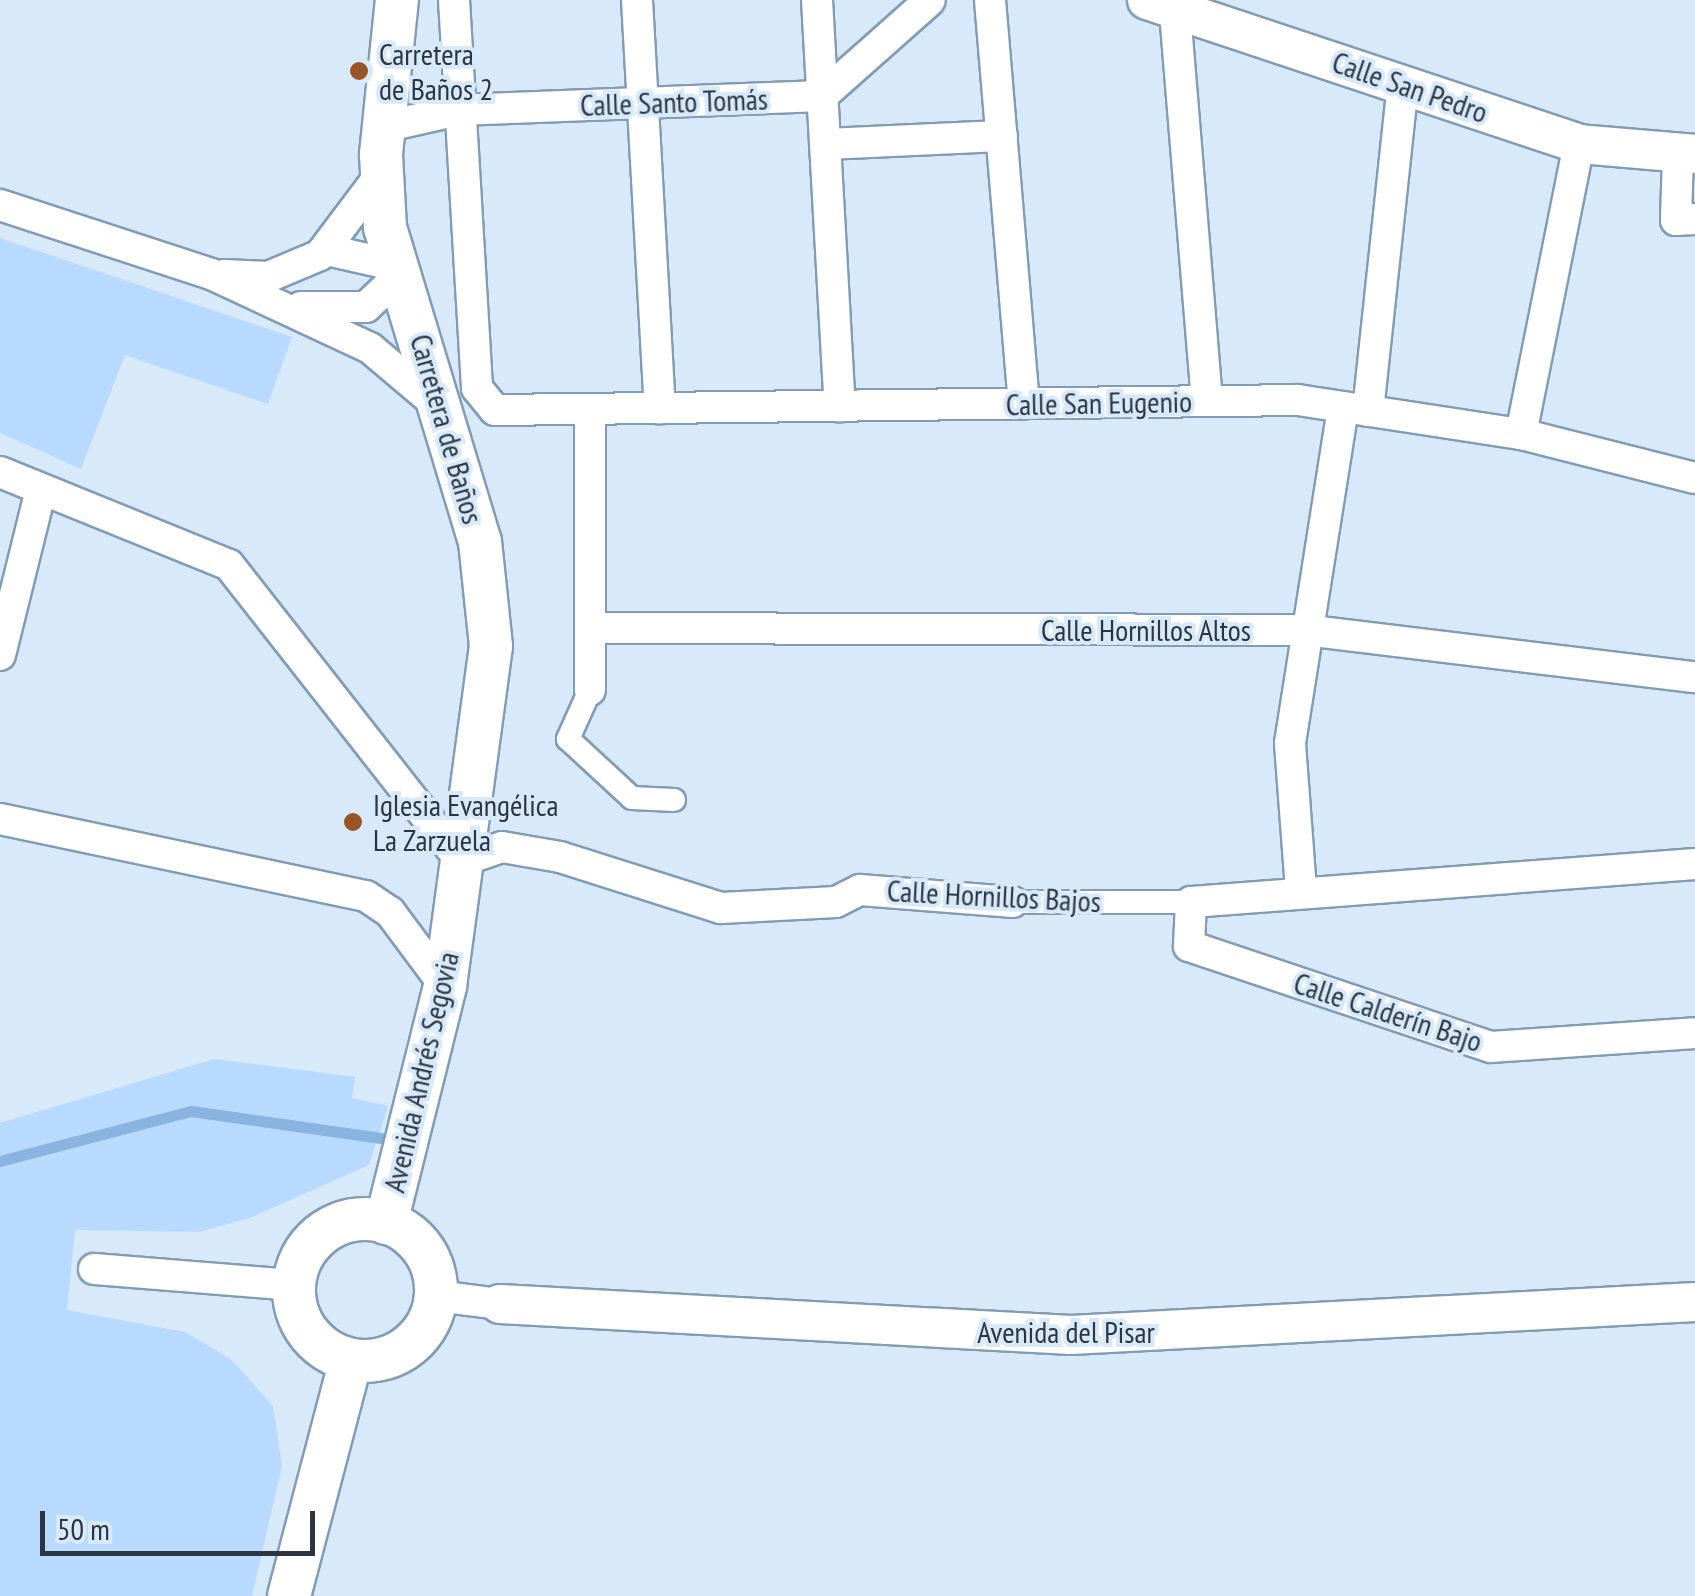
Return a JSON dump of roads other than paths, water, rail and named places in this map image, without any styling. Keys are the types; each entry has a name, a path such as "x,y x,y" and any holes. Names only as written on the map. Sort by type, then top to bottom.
{"main road":[{"name":"Carretera de Baños","path":"397,0 382,173 399,270 480,542 491,646 460,861"},
{"name":"Avenida Andrés Segovia","path":"386,1223 445,986 460,861"},
{"path":"386,1223 421,1246 437,1296 404,1351 351,1360 305,1327 295,1285 306,1251 331,1228 386,1223"},
{"path":"289,1596 351,1360"}],"street":[{"path":"454,0 459,110"},
{"path":"637,0 660,408"},
{"path":"817,0 840,406"},
{"path":"822,96 930,0"},
{"path":"990,0 1024,404"},
{"path":"1165,3 1207,402"},
{"name":"Calle San Pedro","path":"1165,3 1579,144 1686,154 1676,220 1695,220"},
{"path":"1301,890 1290,744 1304,630 1355,409 1404,85"},
{"name":"Calle Santo Tomás","path":"384,126 459,110 822,96"},
{"name":"Calle San Eugenio","path":"459,110 477,388 495,410 1207,402 1355,409 1521,434 1695,478"},
{"path":"825,144 1002,136"},
{"path":"1521,434 1579,144"},
{"path":"211,274 268,277 326,250 382,173"},
{"path":"0,205 211,274 405,371 450,431"},
{"path":"263,300 357,310 387,295 399,270 326,250"},
{"path":"590,409 594,628 590,690 568,739 632,798 674,800"},
{"path":"0,472 229,565 460,861"},
{"path":"0,655 41,489"},
{"name":"Calle Hornillos Altos","path":"594,628 1304,630 1695,677"},
{"path":"0,819 366,896 390,912 445,986"},
{"name":"Calle Hornillos Bajos","path":"460,861 502,848 560,857 721,908 836,902 860,890 1013,902 1191,902 1301,890 1695,864"},
{"name":"Calle Calderín Bajo","path":"1191,902 1190,946 1491,1046 1695,1033"},
{"path":"94,1269 295,1285"},
{"name":"Avenida del Pisar","path":"437,1296 500,1304 1071,1335 1695,1302"}],"waterway":[{"path":"0,1161 191,1111 381,1138"}],"place":[{"name":"Carretera de Baños 2","path":"359,71"},
{"name":"Iglesia Evangélica La Zarzuela","path":"353,822"}]}
